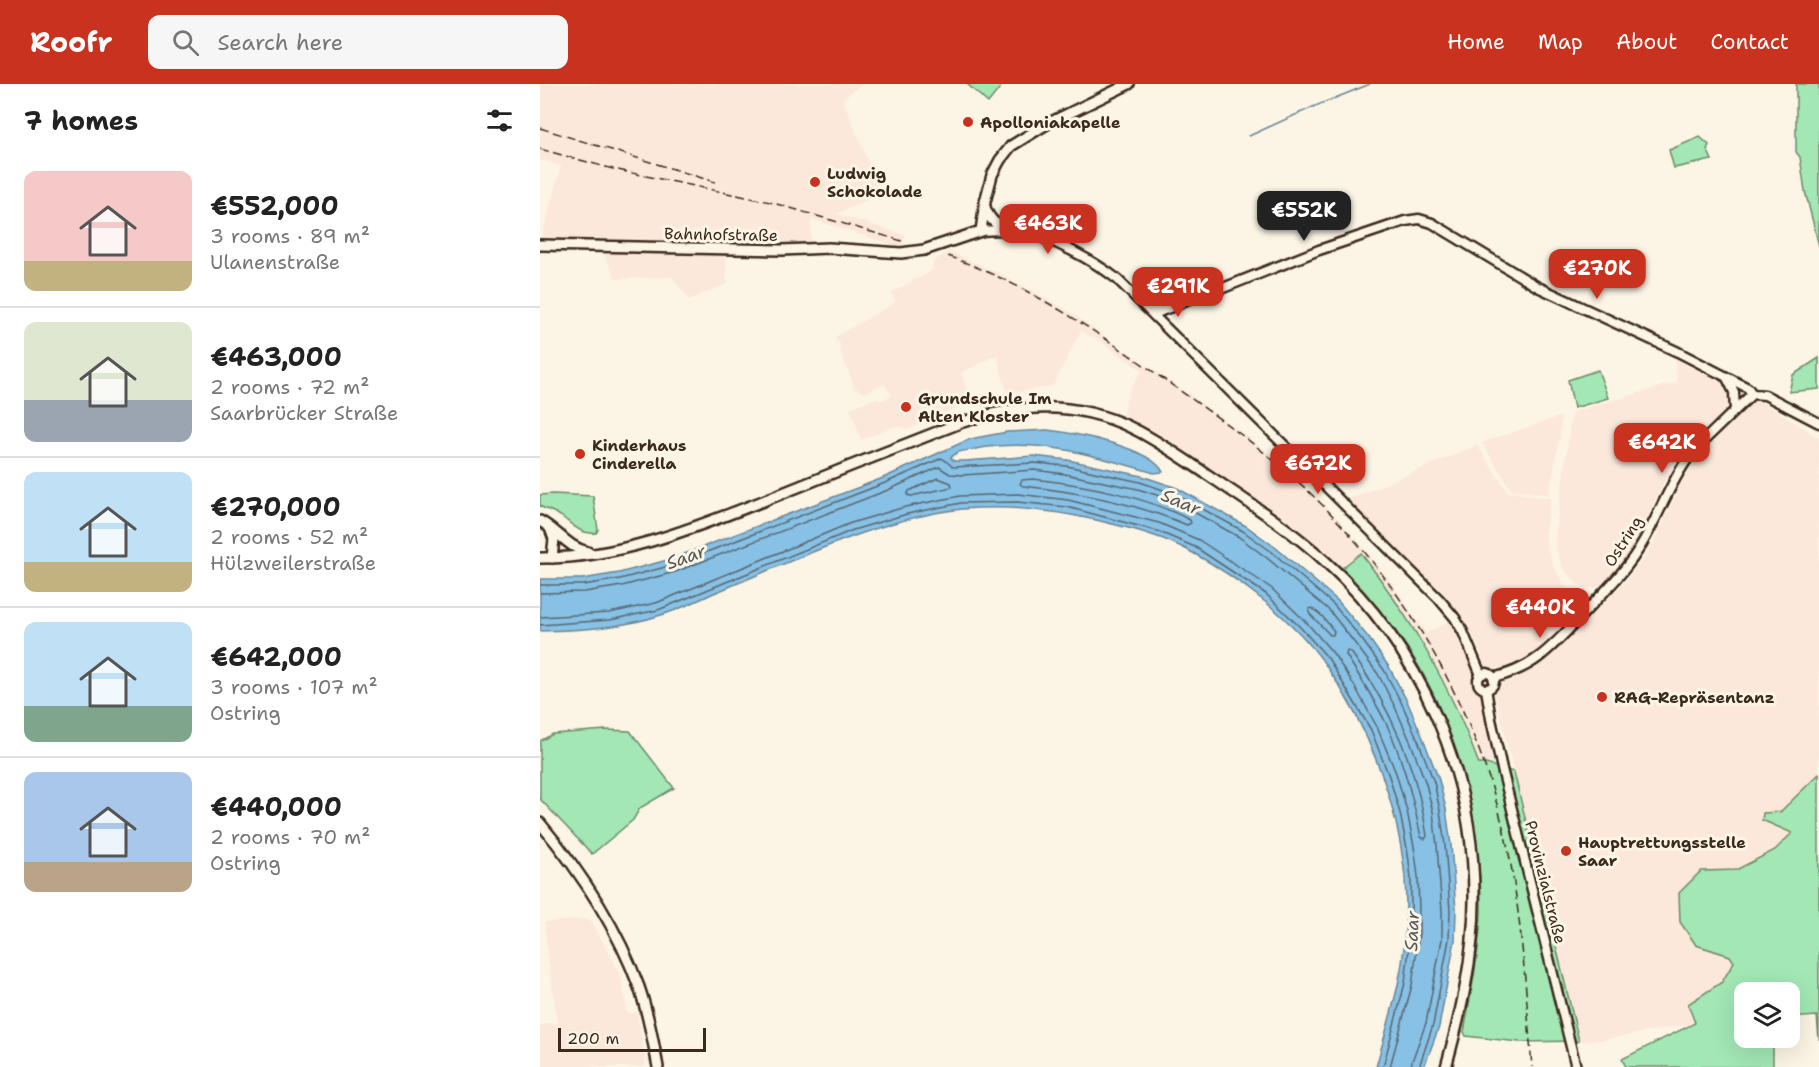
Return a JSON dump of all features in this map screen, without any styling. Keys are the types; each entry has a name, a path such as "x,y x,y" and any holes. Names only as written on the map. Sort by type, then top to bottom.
{"main road":[{"path":"981,231 989,183 996,167 1011,146 1026,136 1129,84"},
{"path":"984,206 996,225 1016,231"},
{"name":"Bahnhofstraße","path":"540,245 782,250 845,249 901,253 924,250 981,231"},
{"path":"540,558 597,554 695,527 960,423 1000,411 1037,407 1077,410 1118,422 1156,441 1270,518 1309,547 1338,574 1367,604 1389,633 1420,683 1438,720 1462,792 1469,829 1474,887 1473,931 1469,959 1463,997 1446,1067"},
{"path":"540,521 575,548 597,554"},
{"path":"549,526 553,535 556,558"},
{"path":"556,558 562,545 560,535"},
{"path":"540,823 590,890 614,932 632,970 647,1013 658,1067"}],"street":[{"path":"1152,313 1162,302 1186,300 1218,290 1319,250 1405,221 1425,220 1538,287 1725,376 1748,388 1752,394 1765,395 1819,423"},
{"path":"981,231 1016,231 1039,237 1109,273 1152,313 1447,608 1463,632 1481,675"},
{"path":"1725,376 1734,392 1735,410"},
{"name":"Ostring","path":"1493,678 1538,658 1615,581 1644,541 1671,484 1683,465 1694,450 1752,394"},
{"path":"1488,673 1493,678 1492,686 1486,689 1478,683 1481,675 1488,673"},
{"name":"Provinzialstraße","path":"1486,689 1576,1067"}],"shaded area":[{"path":"540,84 862,84 843,99 881,194 837,214 906,235 902,246 811,219 811,244 725,244 727,284 689,300 672,277 616,279 599,244 540,243 561,166 540,160"},
{"path":"949,251 1007,277 1067,310 1233,426 1271,455 1330,510 1390,580 1426,634 1450,620 1468,654 1474,682 1480,689 1485,720 1497,762 1479,765 1452,699 1423,643 1385,584 1360,553 1342,568 1272,511 1151,430 1123,415 1129,390 1142,370 1094,337 1081,331 1053,386 1007,394 997,355 961,373 971,401 909,429 896,426 861,440 850,408 878,397 880,401 892,395 884,384 864,393 855,388 841,354 839,341 837,342 835,337 896,302 891,293 931,271 934,261"},
{"path":"1675,359 1726,385 1730,392 1729,406 1681,452 1658,494 1633,550 1617,572 1604,585 1585,588 1577,584 1566,572 1555,544 1572,412 1677,382"},
{"path":"1754,399 1768,405 1819,438 1819,775 1739,954 1722,982 1688,1004 1695,1023 1602,1040 1579,1041 1494,691 1497,684 1555,652 1626,581 1654,541 1684,478 1706,448"},
{"path":"1561,416 1560,437 1549,495 1511,489 1482,443"},
{"path":"1477,445 1508,492 1551,498 1545,531 1547,548 1553,565 1575,603 1575,611 1540,649 1526,659 1508,667 1493,669 1486,667 1473,635 1453,607 1347,500"},
{"path":"590,919 621,974 627,1013 637,1012 646,1064 642,1067 540,1067 540,1025 557,1024 544,922"}],"green space":[{"path":"967,84 1003,84 988,103"},
{"path":"1796,84 1819,84 1819,246 1805,191 1800,157 1796,152"},
{"path":"1700,137 1709,145 1707,149 1712,160 1674,168 1669,150"},
{"path":"1819,358 1819,389 1789,392 1793,375"},
{"path":"1598,370 1608,398 1574,408 1568,380"},
{"path":"540,495 593,496 598,530 596,533 582,531 559,515 540,506"},
{"path":"1361,553 1397,603 1428,654 1468,735 1479,764 1514,772 1579,1041 1519,1042 1466,1036 1464,1032 1477,959 1481,914 1474,832 1465,784 1451,737 1421,670 1393,628 1342,568"},
{"path":"606,730 630,731 674,788 640,808 633,820 592,854 540,799 540,741 553,734"},
{"path":"1819,774 1819,1040 1817,1016 1800,1017 1800,982 1734,982 1734,1048 1773,1048 1773,1067 1626,1067 1622,1059 1695,1023 1688,1004 1722,982 1734,962 1730,956 1696,945 1680,922 1679,893 1701,871 1736,870 1775,850 1792,833 1762,820 1763,813 1780,812"}],"water":[{"name":"Saar","path":"1047,430 1093,438 1128,449 1143,455 1163,472 1154,473 1066,450 1021,445 965,451 951,458 954,461 964,461 1034,456 1068,460 1142,476 1177,488 1246,526 1275,547 1338,601 1389,667 1407,701 1439,780 1451,845 1456,910 1455,940 1439,1027 1424,1067 1376,1067 1401,968 1406,891 1396,821 1388,793 1355,713 1325,664 1298,632 1247,588 1211,563 1182,547 1134,529 1063,514 1013,508 962,509 931,514 867,531 804,555 674,611 631,623 601,628 540,631 540,579 582,579 619,573 671,559 883,478 970,439 1007,432"}],"waterway":[{"path":"1249,136 1370,84"}],"railway":[{"path":"540,128 715,182"},
{"path":"540,149 613,169 770,202 902,241"},
{"path":"948,256 1040,298 1124,351 1212,413 1306,489 1376,566 1407,609 1458,700 1495,798 1508,849 1517,903 1532,1067"}],"place":[{"name":"Apolloniakapelle","path":"968,122"},
{"name":"Ludwig Schokolade","path":"815,182"},
{"name":"Grundschule Im Alten Kloster","path":"906,407"},
{"name":"Kinderhaus Cinderella","path":"580,454"},
{"name":"RAG-Repräsentanz","path":"1602,697"},
{"name":"Hauptrettungsstelle Saar","path":"1566,851"}]}
